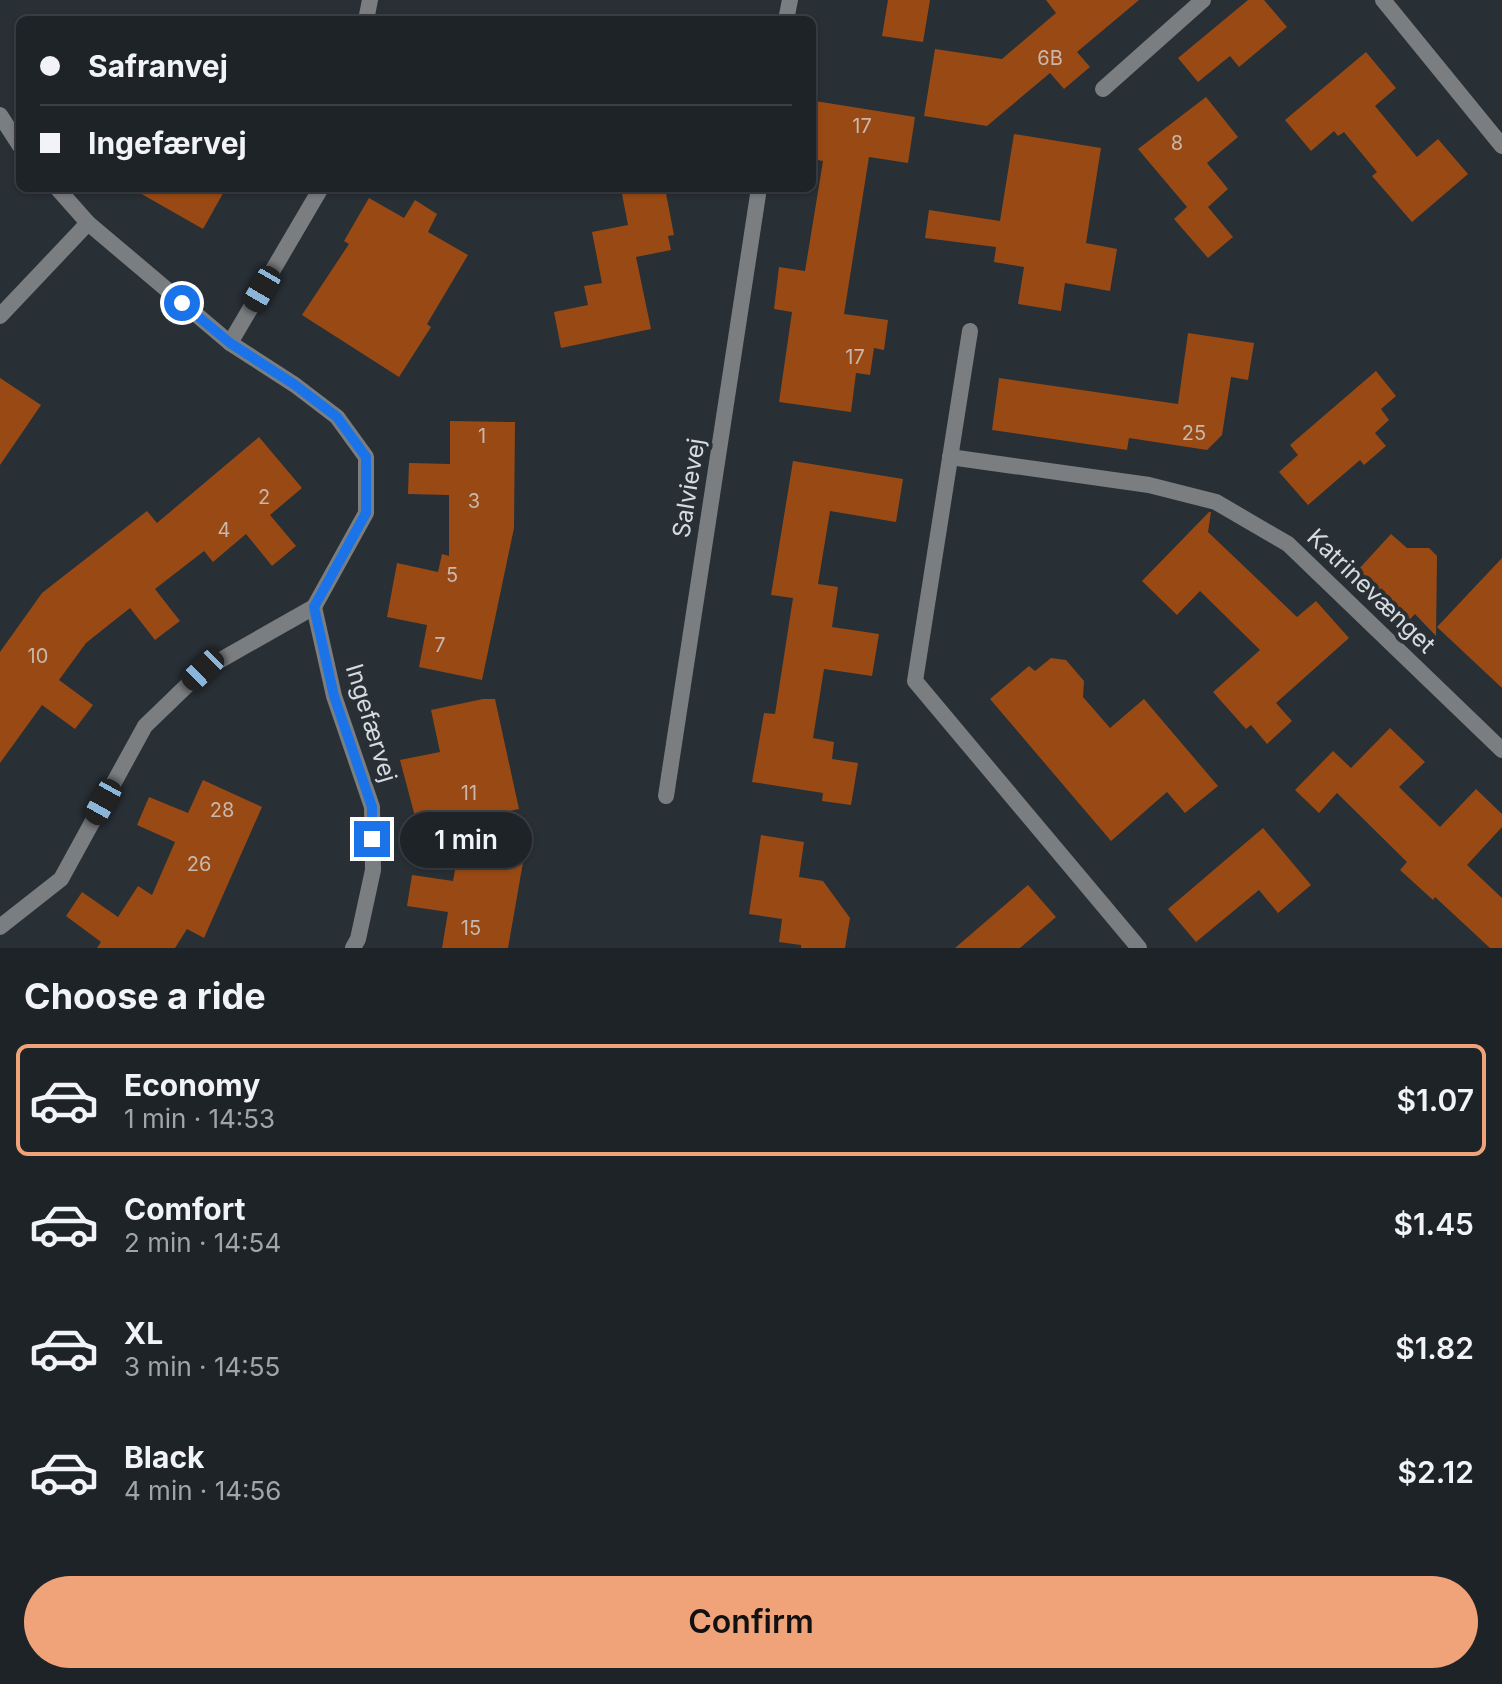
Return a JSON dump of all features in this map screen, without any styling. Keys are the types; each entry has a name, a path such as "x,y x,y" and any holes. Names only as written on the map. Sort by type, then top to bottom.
{"street":[{"path":"1103,89 1203,0"},
{"path":"1383,0 1502,146"},
{"path":"0,115 16,140"},
{"path":"0,927 61,879 145,726 203,670 314,607 366,513 366,457 337,417 295,385 230,343 88,223 61,192"},
{"path":"230,343 319,192"},
{"name":"Salvievej","path":"666,796 758,192"},
{"path":"0,316 88,223"},
{"path":"970,331 915,681 1139,948"},
{"name":"Katrinevænget","path":"950,457 1149,485 1216,502 1288,544 1502,750"},
{"name":"Ingefærvej","path":"314,607 334,696 372,807 373,870 358,939 353,948"}],"building":[{"path":"888,0 930,0 923,42 882,36"},
{"path":"1046,0 1139,0 1077,52 1090,67 1064,89 1050,73 987,126 924,116 935,49 1002,59 1056,13"},
{"path":"1248,0 1264,0 1287,27 1239,67 1230,56 1198,82 1178,58"},
{"path":"1366,52 1396,88 1375,106 1417,157 1438,139 1468,174 1412,222 1372,176 1377,172 1344,132 1338,136 1334,131 1311,151 1285,120"},
{"path":"1206,97 1238,137 1207,163 1228,189 1208,207 1233,237 1208,258 1174,219 1187,207 1138,149"},
{"path":"816,101 915,117 908,163 869,157 844,314 888,320 884,350 874,348 870,375 856,373 851,412 779,402 792,312 774,309 779,267 805,271 823,161 816,160"},
{"path":"1014,134 1101,148 1086,243 1117,249 1110,291 1065,283 1061,311 1018,304 1024,267 994,262 996,247 925,238 929,210 1000,221"},
{"path":"138,192 224,192 203,229"},
{"path":"666,192 674,235 668,236 671,250 636,257 651,329 561,348 554,312 588,305 584,286 602,283 592,232 628,225 622,194"},
{"path":"369,198 404,218 415,200 437,214 428,232 468,255 427,324 431,327 399,377 302,315 349,244 344,241"},
{"path":"1188,333 1254,343 1248,380 1231,377 1222,435 1207,450 1129,438 1127,450 992,430 999,378 1178,404"},
{"path":"1376,371 1396,396 1381,409 1389,420 1375,433 1386,446 1364,465 1360,460 1308,505 1279,472 1298,455 1290,445"},
{"path":"0,378 41,405 0,465"},
{"path":"450,421 515,422 514,528 482,680 419,667 427,625 387,617 397,563 438,572 442,554 449,556 449,495 408,494 409,463 450,464"},
{"path":"259,437 302,488 270,515 296,546 272,566 246,534 213,562 204,551 155,589 180,621 155,640 130,608 86,643 59,680 93,705 75,729 42,705 0,763 0,652 42,593 147,511 157,523"},
{"path":"793,461 903,479 896,522 830,511 818,584 838,587 832,627 879,634 872,676 824,669 813,738 834,742 832,759 858,763 851,805 822,801 823,793 752,782 764,713 775,714 793,598 771,595"},
{"path":"1209,512 1208,532 1297,617 1316,601 1349,638 1276,703 1292,721 1267,744 1251,725 1246,729 1213,692 1260,650 1200,591 1177,615 1142,581"},
{"path":"1391,534 1407,548 1429,548 1437,556 1436,636 1415,614 1410,619 1358,570"},
{"path":"1502,558 1502,688 1437,627"},
{"path":"1051,658 1066,660 1084,681 1083,697 1110,728 1144,699 1218,786 1185,813 1167,792 1111,841 990,699 1029,666 1035,671"},
{"path":"495,699 519,809 463,821 464,814 418,828 400,760 440,752 431,710"},
{"path":"1390,728 1425,762 1399,787 1440,827 1476,789 1502,814 1502,827 1467,865 1502,898 1502,948 1490,948 1435,897 1433,900 1400,870 1407,862 1337,793 1319,813 1295,790 1333,751 1351,768"},
{"path":"203,780 262,807 204,938 187,929 175,948 97,948 101,942 66,916 82,892 118,917 138,886 152,895 175,842 137,825 149,797 188,813"},
{"path":"1263,828 1311,885 1278,913 1259,890 1196,942 1168,909"},
{"path":"761,835 804,842 799,877 823,881 850,918 845,948 801,948 801,945 779,942 782,919 749,914"},
{"path":"460,841 525,851 508,948 442,948 448,912 407,906 412,875 453,881"},
{"path":"1028,885 1056,917 1020,948 955,948"}],"route":[{"path":"182,303 230,343 295,385 337,417 366,457 366,513 314,607 334,696 372,807 372,839"}]}
